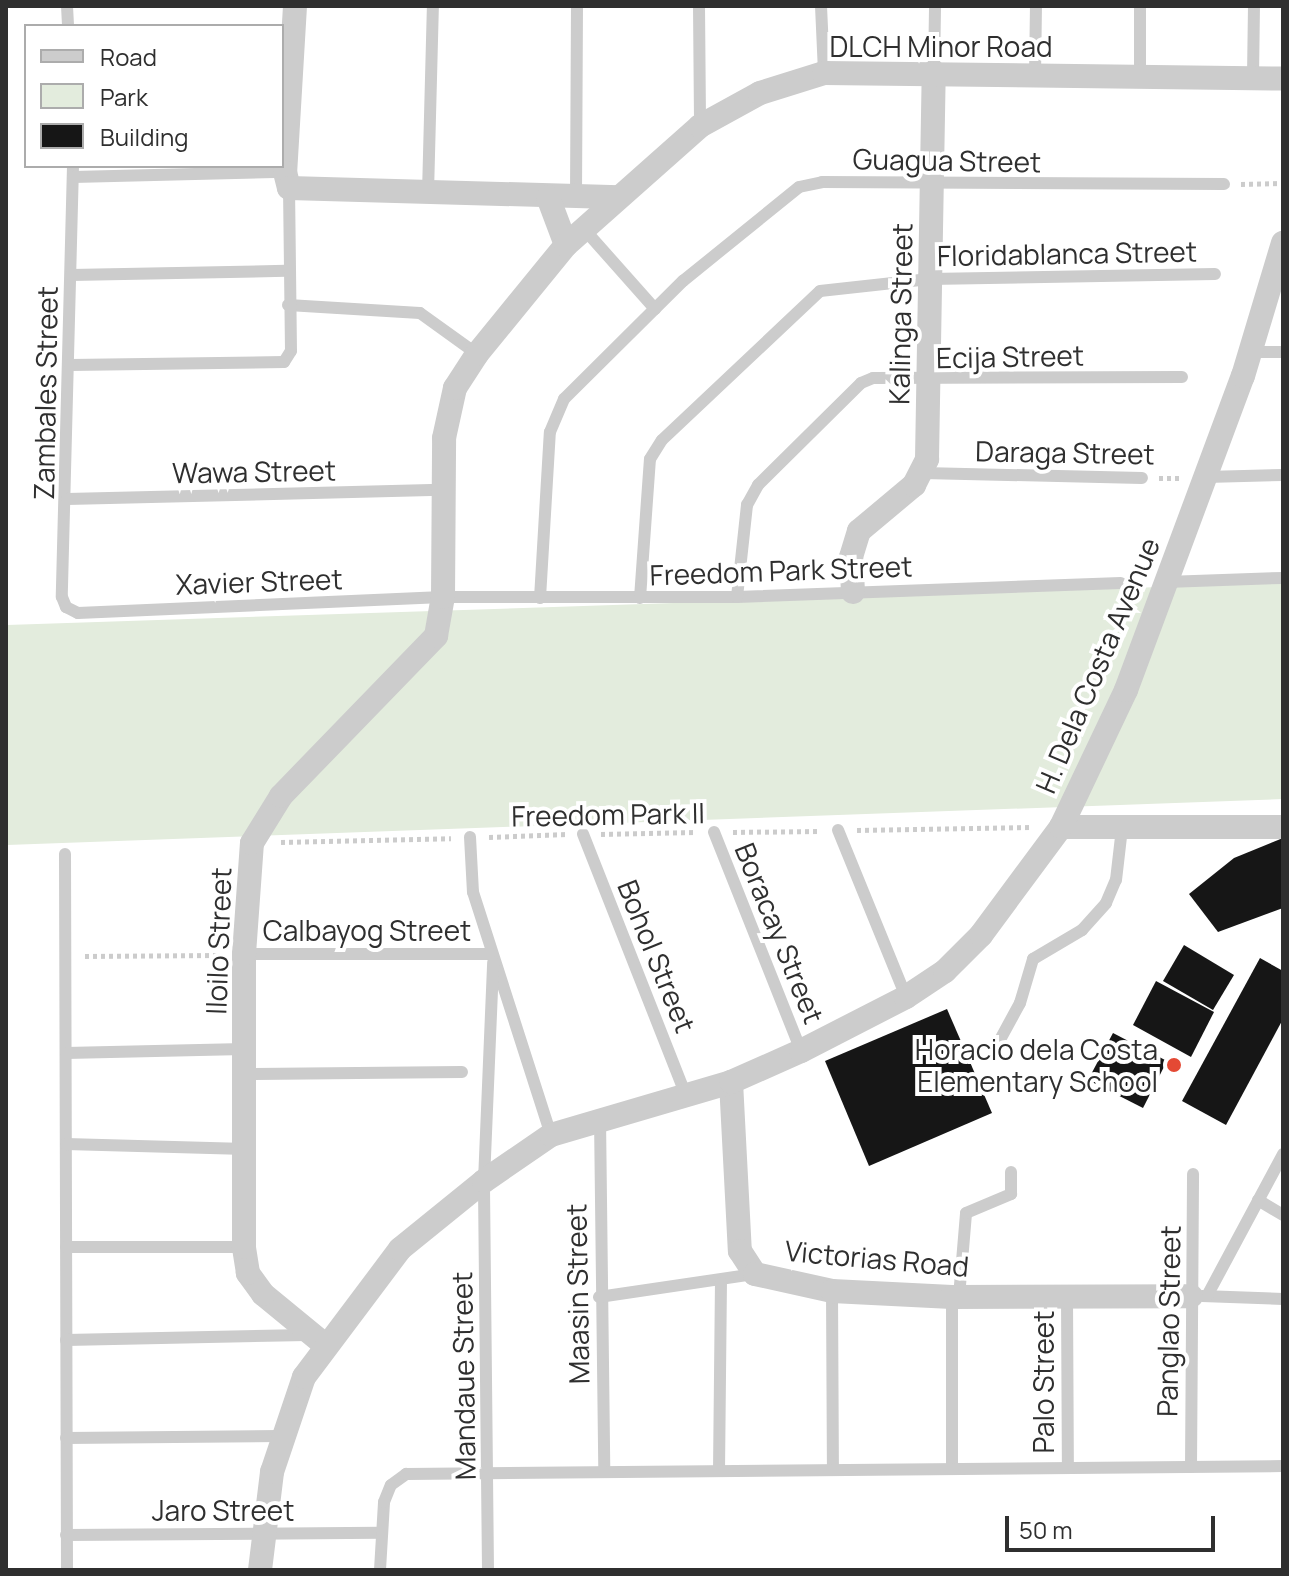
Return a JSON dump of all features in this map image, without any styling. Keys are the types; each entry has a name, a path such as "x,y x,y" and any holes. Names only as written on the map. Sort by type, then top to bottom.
{"street":[{"path":"295,6 286,80 287,180 428,193 619,197"},
{"name":"DLCH Minor Road","path":"443,597 441,490 444,438 455,388 477,354 575,237 700,126 760,93 824,73 934,72 1283,79"},
{"name":"Kalinga Street","path":"923,473 928,382 934,72"},
{"path":"548,197 575,237"},
{"name":"H. Dela Costa Avenue","path":"260,1570 261,1535 281,1436 316,1340 400,1249 484,1181 551,1135 600,1117 731,1082 801,1051 906,997 945,971 981,935 1061,827 1126,690 1251,352 1283,243"},
{"path":"853,592 851,557 859,531 923,473"},
{"name":"Iloilo Street","path":"316,1340 263,1294 248,1273 244,1247 244,954 252,843 281,796 436,636 443,597"},
{"path":"1061,827 1283,827"},
{"name":"Victorias Road","path":"731,1082 740,1251 755,1274 832,1291 956,1297 1199,1296"}],"lane":[{"path":"428,193 433,6"},
{"path":"576,196 577,6"},
{"path":"699,6 700,126"},
{"path":"821,6 824,73"},
{"name":"Kalinga Street","path":"934,72 935,6"},
{"path":"1035,76 1036,6"},
{"path":"1140,6 1140,77"},
{"path":"1253,77 1254,6"},
{"path":"70,365 284,362 291,351 286,271 287,180 73,172"},
{"name":"Zambales Street","path":"73,172 67,499 62,597 66,607 78,613"},
{"name":"Guagua Street","path":"540,598 550,432 564,399 655,309 799,187 822,182 933,186 1224,184"},
{"path":"575,237 655,309"},
{"path":"71,275 286,271"},
{"name":"Floridablanca Street","path":"640,598 645,480 662,440 820,291 929,279 1215,274"},
{"path":"288,305 420,313 477,354"},
{"path":"1251,352 1283,352"},
{"name":"Ecija Street","path":"737,597 747,505 758,485 861,383 873,378 928,382 1182,377"},
{"name":"Daraga Street","path":"923,473 1142,478"},
{"path":"1206,477 1283,475"},
{"name":"Wawa Street","path":"67,499 441,490"},
{"path":"1166,582 1283,578"},
{"name":"Freedom Park Street","path":"443,597 737,597 1121,583"},
{"name":"Xavier Street","path":"78,613 443,597"},
{"path":"995,1049 1020,1003 1033,959 1082,930 1106,903 1116,880 1122,828"},
{"path":"838,830 906,997"},
{"name":"Boracay Street","path":"714,832 801,1051"},
{"name":"Bohol Street","path":"583,834 686,1095"},
{"path":"470,837 473,892 551,1135"},
{"path":"65,854 67,1570"},
{"name":"Calbayog Street","path":"244,954 492,958"},
{"name":"Mandaue Street","path":"488,1570 484,1181 492,958"},
{"path":"66,1053 244,1049"},
{"path":"246,1074 462,1072"},
{"name":"Maasin Street","path":"600,1117 599,1297 604,1470"},
{"path":"66,1144 246,1149"},
{"path":"1283,1154 1199,1296 1283,1299"},
{"path":"952,1469 956,1297 966,1213 1011,1194 1011,1172"},
{"name":"Panglao Street","path":"1191,1467 1199,1296 1193,1174"},
{"path":"1258,1200 1283,1215"},
{"path":"66,1247 244,1247"},
{"path":"599,1297 721,1283 755,1274"},
{"path":"719,1471 721,1283"},
{"path":"832,1291 833,1469"},
{"name":"Palo Street","path":"1067,1297 1068,1468"},
{"path":"66,1340 316,1340"},
{"path":"66,1438 281,1436"},
{"path":"380,1570 380,1533 391,1485 406,1474 1283,1466"},
{"name":"Jaro Street","path":"66,1535 380,1533"}],"path":[{"path":"1224,184 1283,183"},
{"name":"Daraga Street","path":"1142,478 1206,477"},
{"name":"Freedom Park II","path":"252,843 583,834 1061,827"},
{"path":"66,956 244,954"}],"green space":[{"path":"1283,583 1283,799 7,845 7,625"}],"building":[{"path":"1283,838 1283,908 1218,932 1189,894 1234,858"},
{"path":"1184,945 1234,975 1213,1010 1163,981"},
{"path":"1260,958 1283,971 1283,1019 1226,1125 1182,1101"},
{"path":"1156,981 1214,1012 1191,1057 1133,1025"},
{"path":"947,1009 992,1113 869,1166 825,1061"},
{"path":"1113,1033 1167,1061 1143,1108 1088,1080"}],"place":[{"name":"Horacio dela Costa Elementary School","path":"1174,1065"}]}
